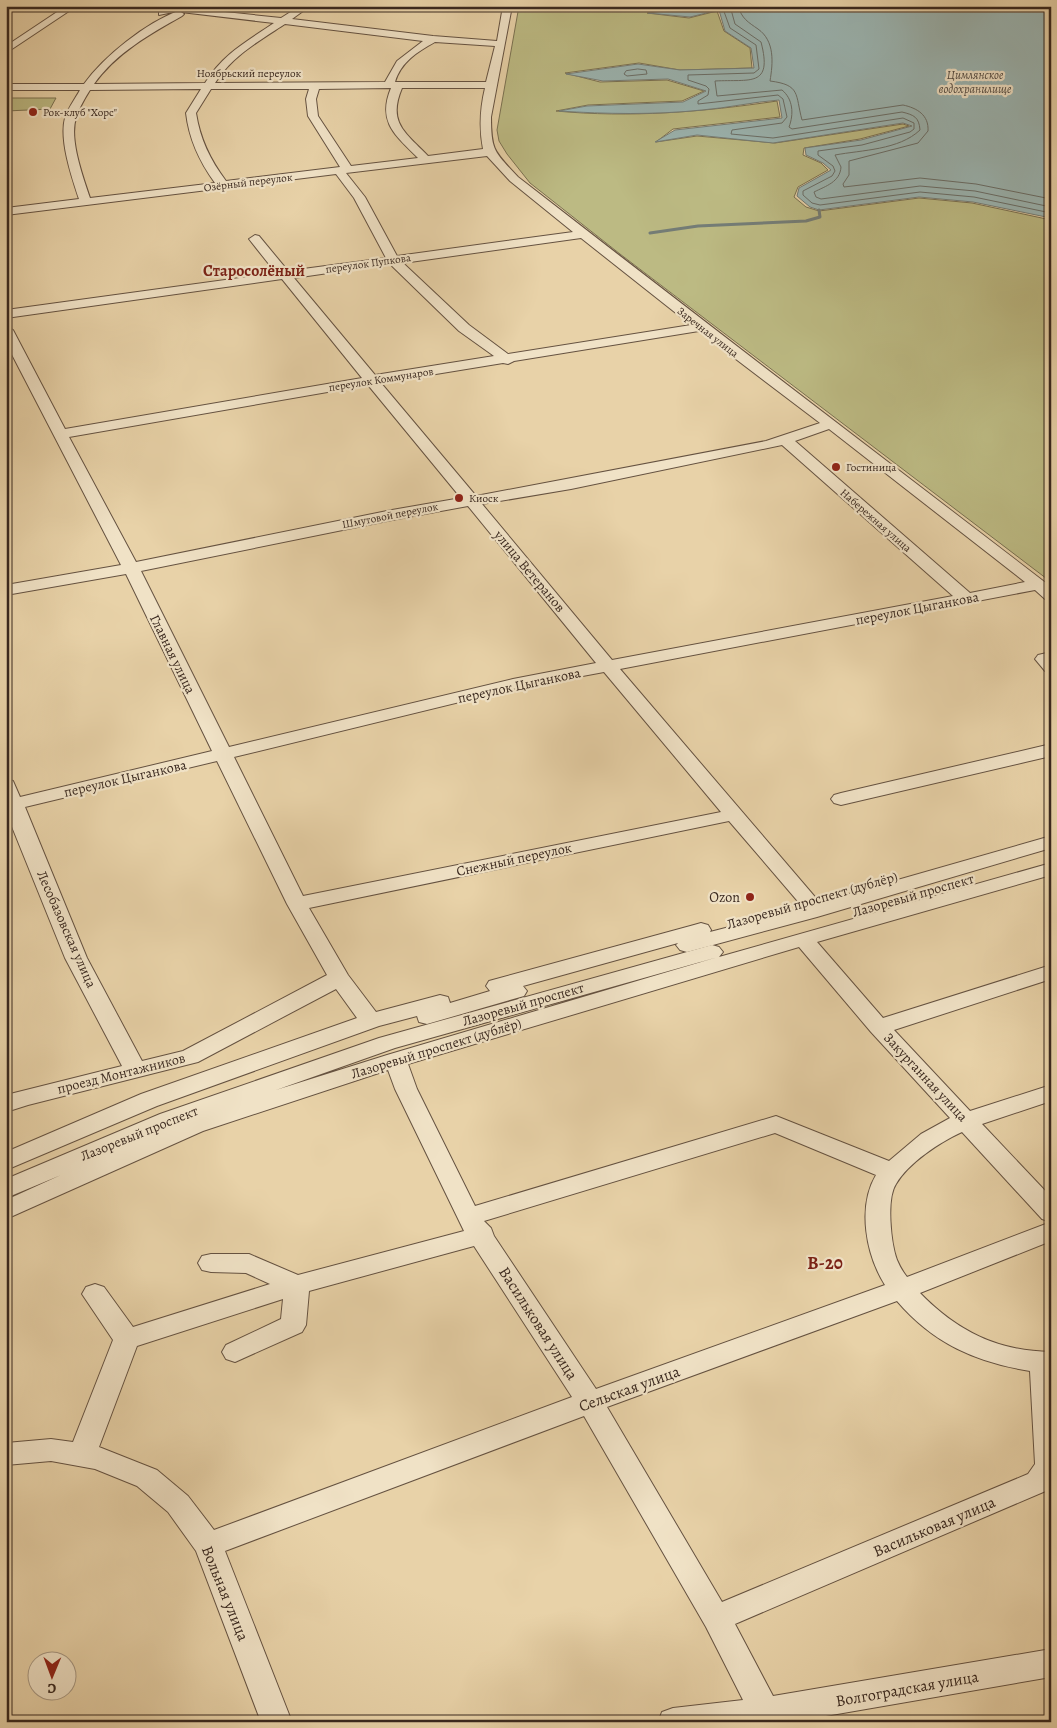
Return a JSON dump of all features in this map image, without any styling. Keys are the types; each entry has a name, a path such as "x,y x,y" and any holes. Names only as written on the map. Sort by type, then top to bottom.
{"street":[{"path":"6,50 70,6"},
{"path":"223,185 208,166 197,144 192,129 191,113 220,67 241,49 282,20 306,6"},
{"path":"489,152 486,122 491,85 508,6"},
{"path":"162,13 172,8 500,44"},
{"path":"86,202 75,168 70,119 86,86 106,64 130,43 179,14"},
{"path":"425,159 404,137 392,119 390,110 393,85 391,76 405,56 433,38"},
{"path":"315,85 311,99 313,116 393,260 464,328 508,360"},
{"name":"Ноябрьский переулок","path":"6,87 491,85"},
{"name":"Озёрный переулок","path":"6,212 489,152"},
{"name":"Заречная улица","path":"489,152 514,179 582,234 1044,590"},
{"name":"переулок Пупкова","path":"6,314 582,234"},
{"name":"улица Ветеранов","path":"255,239 732,814 808,901"},
{"name":"переулок Коммунаров","path":"61,434 372,380 508,360 702,327"},
{"name":"Главная улица","path":"6,330 131,568 297,904 339,978"},
{"name":"Шмутовой переулок","path":"6,590 131,568 470,500 571,484 786,441 831,424"},
{"name":"Набережная улица","path":"786,441 967,599"},
{"name":"переулок Цыганкова","path":"10,805 513,684 967,599 1044,590"},
{"path":"1051,657 1044,659 1051,667"},
{"path":"842,799 1051,750"},
{"name":"Лесобазовская улица","path":"6,784 10,805 76,958 136,1070"},
{"name":"Снежный переулок","path":"297,904 732,814"},
{"name":"Лазоревый проспект (дублёр)","path":"6,1162 149,1100 371,1021 1051,833"},
{"name":"Лазоревый проспект","path":"6,1175 161,1109 379,1032 476,1002 810,912 1051,842"},
{"name":"Лазоревый проспект","path":"6,1189 168,1120 387,1043 492,1012 817,923 1051,855"},
{"name":"Лазоревый проспект (дублёр)","path":"6,1210 195,1125 395,1060 803,939 1051,868"},
{"name":"Закурганная улица","path":"803,939 879,1027 1051,1213"},
{"path":"879,1027 1051,972"},
{"path":"339,978 371,1021"},
{"name":"проезд Монтажников","path":"6,1104 22,1098 190,1056 339,978"},
{"name":"Васильковая улица","path":"395,1060 406,1090 475,1226 590,1402 716,1618 767,1717"},
{"path":"1047,1362 1006,1356 966,1343 933,1320 901,1290 885,1261 880,1233 879,1204 884,1182 904,1159 923,1144 966,1120 1051,1093"},
{"path":"127,1339 297,1285 776,1124 892,1172"},
{"name":"Сельская улица","path":"208,1545 590,1402 901,1290 1051,1231"},
{"path":"210,1263 249,1264 297,1285"},
{"path":"235,1352 293,1325 297,1285"},
{"path":"96,1294 127,1339"},
{"path":"82,1455 127,1339"},
{"name":"Васильковая улица","path":"716,1618 1038,1482 1049,1467 1047,1362"},
{"name":"Вольная улица","path":"6,1454 51,1450 98,1458 147,1478 178,1504 208,1545 277,1722"},
{"name":"Волгоградская улица","path":"674,1722 767,1717 1051,1663"}],"shaded area":[{"path":"519,6 687,6 647,13 689,18 717,11 724,31 750,48 752,68 680,70 639,63 565,73 600,82 667,80 704,91 682,101 588,105 556,111 611,114 666,113 777,101 780,117 673,129 656,142 697,136 775,143 903,124 909,126 860,139 804,148 803,155 821,163 828,170 798,187 794,197 806,207 819,211 919,198 972,203 1051,220 1051,582 620,254 530,183 507,154 499,141 497,130"},
{"path":"6,98 56,98 50,109 6,111"}],"water":[{"name":"Цимлянское водохранилище","path":"685,6 1051,6 1051,218 973,202 919,197 819,210 810,207 797,196 799,188 831,170 823,163 806,155 805,148 861,140 912,126 903,123 773,143 697,135 655,142 675,130 782,118 779,100 666,113 559,111 587,106 683,102 706,91 668,79 603,81 566,74 638,64 680,70 754,68 751,48 725,31 719,10 690,17 648,13 678,9"}],"waterway":[{"path":"650,233 698,226 806,221 820,217 819,210"}],"place":[{"name":"Рок-клуб \"Хорс\"","path":"33,112"},
{"name":"Гостиница","path":"836,467"},
{"name":"Киоск","path":"459,498"},
{"name":"Ozon","path":"750,897"}],"district":[{"name":"Староcолёный","path":"254,270"},
{"name":"В-20","path":"825,1263"}]}
